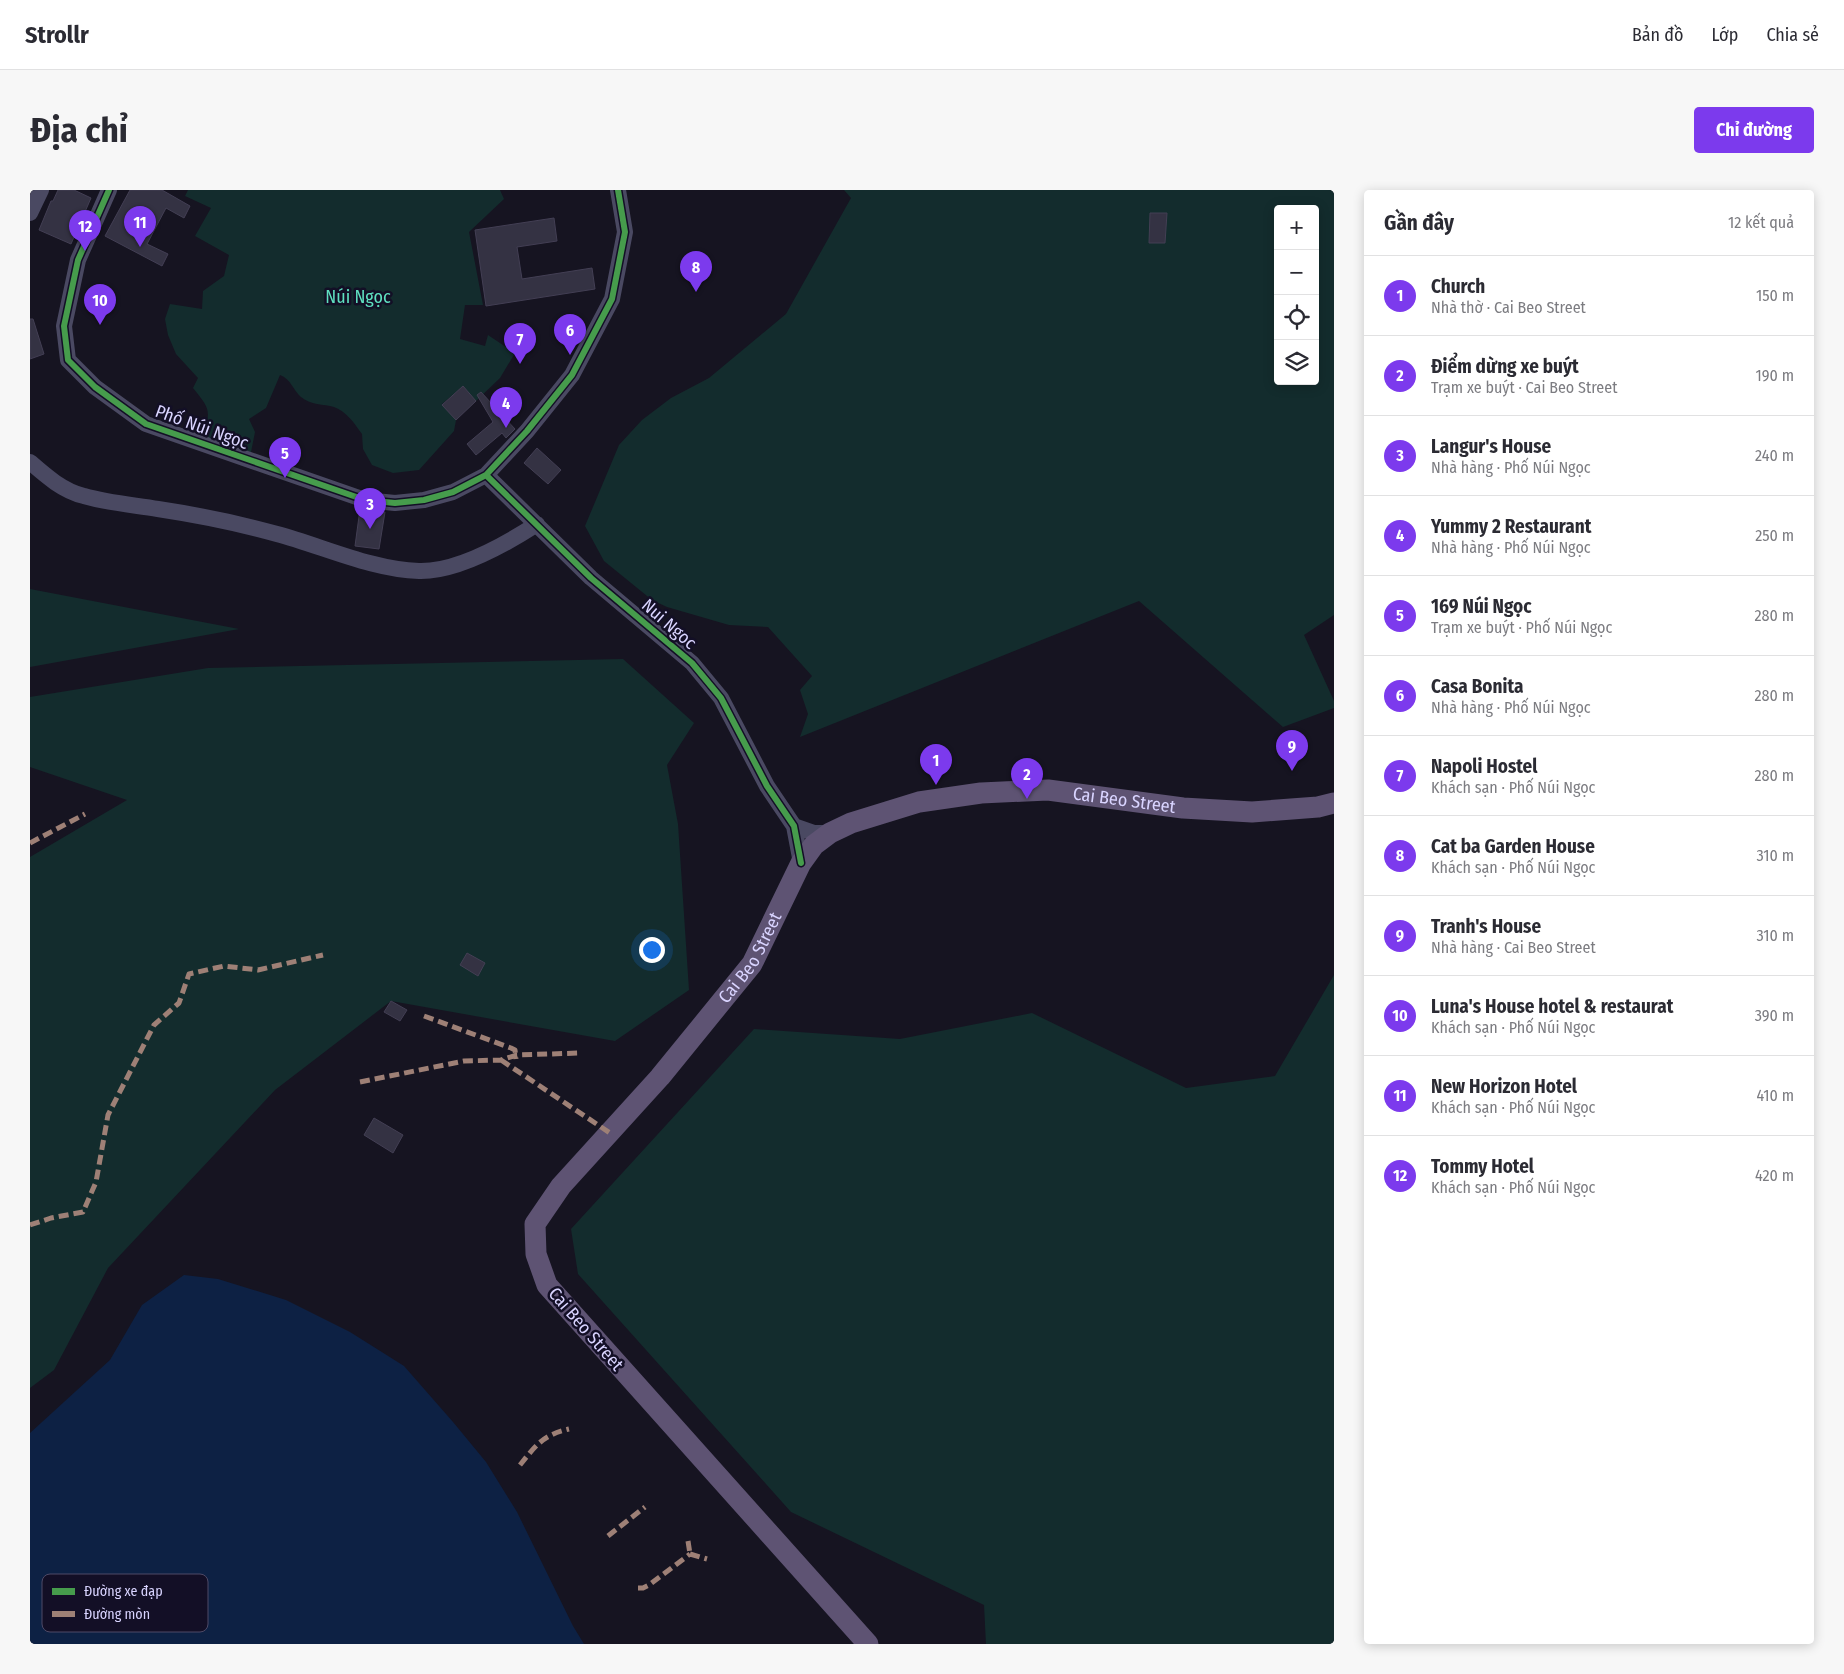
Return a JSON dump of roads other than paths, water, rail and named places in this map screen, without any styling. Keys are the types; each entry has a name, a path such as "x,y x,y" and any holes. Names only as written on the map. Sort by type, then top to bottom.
{"main road":[{"name":"Cai Beo Street","path":"868,1644 547,1286 536,1254 535,1224 561,1186 660,1077 752,964 801,863 814,845 830,833 851,823 919,802 981,793 1048,790 1183,808 1252,812 1334,804"}],"street":[{"path":"30,213 41,190"},
{"name":"Phố Núi Ngọc","path":"109,190 78,260 64,326 68,360 95,387 146,424 365,500 395,503 424,500 453,492 486,474 527,431 572,375 612,300 625,232 618,190"},
{"path":"30,462 66,489 83,496 175,511 276,534 388,568 420,571 448,569 513,540 537,524"},
{"name":"Nui Ngoc","path":"486,474 592,578 692,663 721,698 767,786 794,826"},
{"path":"794,826 814,833 830,833"},
{"path":"794,826 801,863"}],"water":[{"path":"184,1275 218,1279 286,1300 350,1332 404,1366 486,1462 517,1512 573,1626 584,1644 30,1644 30,1433 110,1360 142,1305"}],"place":[{"name":"New Horizon Hotel","path":"140,247"},
{"name":"Tommy Hotel","path":"85,251"},
{"name":"Cat ba Garden House","path":"696,292"},
{"name":"Luna's House hotel & restaurat","path":"100,325"},
{"name":"Casa Bonita","path":"570,355"},
{"name":"Napoli Hostel","path":"520,364"},
{"name":"Yummy 2 Restaurant","path":"506,428"},
{"name":"169 Núi Ngọc","path":"285,478"},
{"name":"Langur's House","path":"370,529"},
{"name":"Tranh's House","path":"1292,771"},
{"name":"Church","path":"936,785"},
{"name":"Điểm dừng xe buýt","path":"1027,799"}],"park label":[{"name":"Núi Ngọc","path":"358,297"}]}
